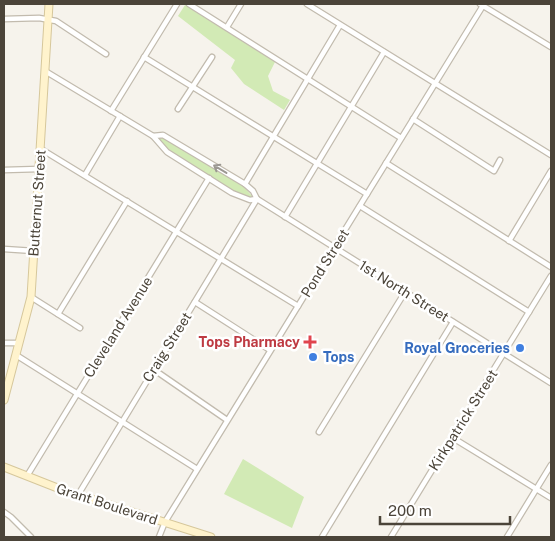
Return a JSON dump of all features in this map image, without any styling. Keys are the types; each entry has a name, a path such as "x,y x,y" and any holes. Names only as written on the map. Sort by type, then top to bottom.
{"street":[{"name":"Butternut Street","path":"4,400 31,297 49,4"},
{"path":"111,111 177,4"},
{"path":"189,4 401,138"},
{"path":"227,27 241,4"},
{"path":"307,4 551,155"},
{"path":"483,4 551,47"},
{"name":"Pond Street","path":"159,537 165,522 197,469 483,4"},
{"path":"4,19 48,19 67,27 106,54"},
{"path":"245,184 340,25"},
{"path":"285,217 384,52"},
{"path":"144,57 367,194"},
{"path":"178,109 212,57"},
{"name":"1st North Street","path":"45,71 153,136 168,152 240,197 257,200"},
{"path":"85,175 120,116"},
{"path":"413,119 494,171 500,160"},
{"name":"1st North Street","path":"153,136 163,134 245,184 257,200 551,383"},
{"path":"41,149 298,306"},
{"path":"386,162 551,267"},
{"path":"4,170 40,169"},
{"path":"509,241 551,171"},
{"name":"Cleveland Avenue","path":"27,476 209,178"},
{"path":"58,314 127,200"},
{"name":"Craig Street","path":"78,495 121,421 257,200"},
{"path":"360,206 529,312"},
{"path":"4,249 34,251"},
{"name":"Kirkpatrick Street","path":"391,537 551,276"},
{"path":"319,432 406,292"},
{"path":"31,297 80,328"},
{"path":"195,302 270,350"},
{"path":"322,537 453,322"},
{"path":"4,343 19,343"},
{"path":"16,355 197,469"},
{"path":"153,369 227,420"},
{"path":"453,438 551,498"},
{"path":"507,537 551,465"},
{"name":"Grant Boulevard","path":"4,467 78,495 211,537"},
{"path":"4,512 31,537"}],"green space":[{"path":"185,5 275,62 268,76 273,91 290,100 284,110 244,84 231,68 235,60 178,16"},
{"path":"161,137 243,186 253,197 245,196 219,184 165,146 158,139"},
{"path":"243,459 304,497 292,528 224,494"}],"place":[{"name":"Tops Pharmacy","path":"310,342"},
{"name":"Royal Groceries","path":"520,348"},
{"name":"Tops","path":"313,357"}]}
